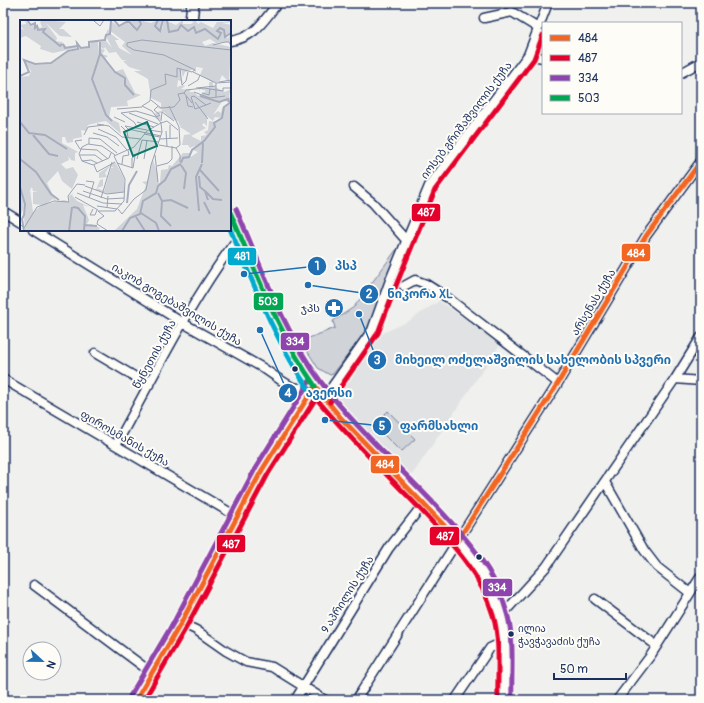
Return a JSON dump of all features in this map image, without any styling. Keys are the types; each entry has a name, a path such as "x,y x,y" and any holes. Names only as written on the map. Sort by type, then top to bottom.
{"main road":[{"path":"191,20 193,3"},
{"path":"231,214 282,331 298,362 314,388 341,418 424,503 458,540 479,566 489,584 501,616 505,700"}],"street":[{"path":"231,41 248,37 258,28 278,3"},
{"name":"იოსებ გრიშაშვილის ქუჩა","path":"324,398 372,330 406,240 429,186 528,56 548,3"},
{"path":"484,18 512,12 538,28"},
{"path":"528,56 542,58"},
{"path":"682,72 701,62"},
{"name":"არსენას ქუჩა","path":"356,700 558,383 646,236 701,161"},
{"path":"354,188 373,203 406,240"},
{"path":"3,210 20,221"},
{"name":"იაკობ გოგებაშვილის ქუჩა","path":"35,231 183,323 292,387 314,388"},
{"name":"წყნეთის ქუჩა","path":"116,446 183,323 221,259 240,235"},
{"path":"404,286 415,280 426,284 448,298 558,383"},
{"path":"501,616 546,568 675,379 701,337"},
{"path":"95,353 150,385"},
{"path":"675,379 701,381"},
{"name":"ფიროსმანის ქუჩა","path":"3,380 236,516"},
{"path":"136,700 180,623 236,516 314,388"},
{"path":"605,482 644,550 657,567 690,593"},
{"name":"9 აპრილის ქუჩა","path":"295,700 389,548 424,503"},
{"path":"617,700 651,655 701,576"},
{"path":"34,585 152,674"},
{"path":"595,599 657,646"},
{"path":"180,623 196,630 226,651 246,662 272,667 325,700"},
{"path":"455,700 490,648 503,642"}],"shaded area":[{"path":"396,250 399,252 368,329 333,374 330,375 318,368 301,341 335,328 333,321 354,307"},
{"path":"439,301 501,343 410,478 336,397 381,334 409,321"},
{"path":"388,411 415,439 401,452 374,425"}],"transit line":[{"name":"487","path":"330,402 378,333 435,190 534,59 542,38"},
{"name":"484","path":"458,540 558,383 646,236 701,161"},
{"name":"334","path":"236,209 284,320 295,342 321,382 348,415 423,492 470,544 496,583 507,613 511,634 512,700"},
{"name":"503","path":"231,214 279,323 290,345 315,386"},
{"name":"481","path":"231,231 275,332 309,390"},
{"name":"334","path":"130,696 175,620 256,467 309,382"},
{"name":"484","path":"315,386 341,418 458,540"},
{"name":"484","path":"136,700 181,623 262,470 315,386"},
{"name":"487","path":"144,700 187,626 268,474 316,398 355,442 435,525 455,548 481,586 493,615 497,636 498,700"}],"place":[{"name":"პსპ","path":"244,274"},
{"name":"ნიკორა XL","path":"308,285"},
{"name":"ჯპს","path":"334,308"},
{"name":"მიხეილ ოძელაშვილის სახელობის სპვერი","path":"359,314"},
{"name":"ავერსი","path":"260,330"},
{"name":"ფარმსახლი","path":"325,420"},
{"name":"ილია ჭავჭავაძის ქუჩა","path":"511,634"}]}
